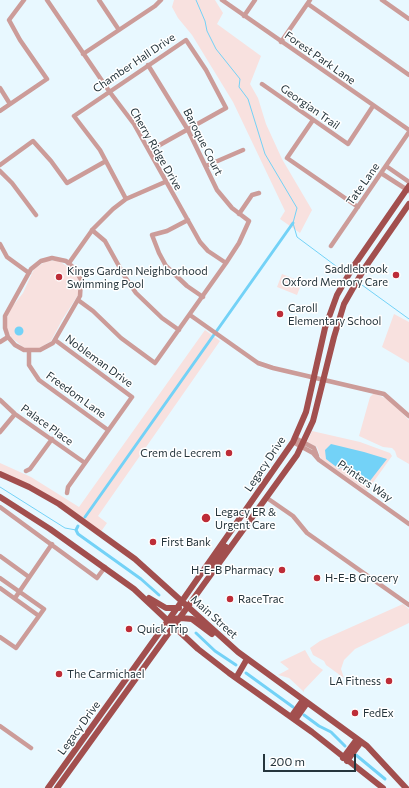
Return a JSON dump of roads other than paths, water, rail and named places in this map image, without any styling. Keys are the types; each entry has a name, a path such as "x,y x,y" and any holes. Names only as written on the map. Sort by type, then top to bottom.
{"main road":[{"name":"Legacy Drive","path":"57,788 206,583 258,491 294,440 306,412 332,308 344,281 408,189"},
{"name":"Legacy Drive","path":"50,787 182,601 267,498 303,445 313,421 340,315 349,294 364,269 409,204"},
{"path":"356,263 364,269"},
{"name":"Main Street","path":"0,474 29,487 58,504 135,559 238,652 359,740 377,755 406,788"},
{"path":"258,491 267,498"},
{"path":"0,497 50,529 120,578 140,594 198,649 293,718 383,788"},
{"path":"120,578 128,581 161,606 170,608 189,607"},
{"path":"168,620 181,618 196,621 227,647 238,652"},
{"path":"237,676 240,675 248,660"},
{"path":"129,676 136,680"},
{"path":"293,718 305,701"},
{"path":"89,732 95,736"},
{"path":"345,759 359,740"}],"street":[{"path":"0,111 47,79 20,40 9,20 24,0"},
{"name":"Cherry Ridge Drive","path":"47,0 83,54 134,124 165,182 200,242 208,251 226,263"},
{"path":"99,0 119,30"},
{"path":"83,54 160,0"},
{"name":"Forest Park Lane","path":"222,0 409,131"},
{"path":"244,16 255,0"},
{"path":"382,0 409,18"},
{"path":"281,42 309,2 409,75"},
{"name":"Chamber Hall Drive","path":"106,161 94,142 74,116 186,40 206,70 226,108 149,151"},
{"name":"Baroque Court","path":"148,65 188,130 220,195 239,214 249,221 239,243 226,263"},
{"name":"Georgian Trail","path":"262,84 348,144 373,106"},
{"path":"0,88 10,104"},
{"path":"313,120 287,158 358,207"},
{"name":"Tate Lane","path":"331,246 409,131"},
{"path":"0,166 33,141 51,161 66,183 106,161 126,199"},
{"path":"206,166 243,150"},
{"path":"386,166 409,182"},
{"path":"0,171 12,183 36,215"},
{"path":"390,179 395,172"},
{"path":"381,173 408,189"},
{"path":"69,263 101,219 126,199 165,182"},
{"path":"239,214 252,195 259,193"},
{"path":"188,220 167,231 152,235 166,266 187,286 203,296"},
{"path":"92,230 106,242 125,277 136,293 158,314 179,330"},
{"path":"0,244 7,258 29,273"},
{"path":"56,258 69,263 75,269 81,280 81,291 78,300 65,318 55,340 40,350 30,351 19,348 8,337 4,328 6,316 29,273 37,263 46,259 56,258"},
{"path":"78,300 92,311 120,338 155,363 226,263"},
{"path":"0,314 6,316"},
{"path":"190,315 258,363 384,394 409,416"},
{"path":"0,342 8,337"},
{"name":"Nobleman Drive","path":"55,340 132,397 108,430"},
{"name":"Freedom Lane","path":"30,351 29,365 39,380 108,430"},
{"name":"Palace Place","path":"0,400 15,414 85,463"},
{"path":"0,432 15,414"},
{"path":"67,493 68,488 108,430"},
{"path":"26,471 30,470 52,439"},
{"name":"Printers Way","path":"294,440 313,452 319,460 409,524"},
{"path":"267,498 293,516 306,533 408,603"},
{"path":"0,507 97,578 105,567"},
{"path":"15,598 52,544"},
{"path":"0,556 29,577"},
{"path":"0,578 44,609 16,648 0,637"},
{"path":"0,588 39,616"},
{"path":"0,726 31,748"}],"water":[{"path":"17,327 21,327 23,331 21,335 17,335 15,333 15,329"},
{"path":"331,444 387,459 366,486 360,482 357,475 341,467 339,469 326,459 325,450"}],"waterway":[{"path":"196,0 205,21 207,31 216,49 240,79 239,87 248,99 265,154 297,208 293,223 297,237 344,272"},
{"path":"85,517 293,223"},
{"path":"362,285 409,319"},
{"path":"0,487 65,528 76,530"},
{"path":"78,526 76,530 78,534 141,579 159,595"},
{"path":"196,633 215,651 236,665"},
{"path":"246,673 293,707"},
{"path":"304,715 319,726 331,732 345,746"},
{"path":"356,755 385,779"}],"place":[{"name":"Saddlebrook Oxford Memory Care","path":"396,275"},
{"name":"Kings Garden Neighborhood Swimming Pool","path":"59,277"},
{"name":"Caroll Elementary School","path":"280,314"},
{"name":"Crem de Lecrem","path":"229,453"},
{"name":"Legacy ER & Urgent Care","path":"206,518"},
{"name":"First Bank","path":"153,542"},
{"name":"H-E-B Pharmacy","path":"282,570"},
{"name":"H-E-B Grocery","path":"317,578"},
{"name":"RaceTrac","path":"230,599"},
{"name":"Quick Trip","path":"129,629"},
{"name":"The Carmichael","path":"59,674"},
{"name":"LA Fitness","path":"389,681"},
{"name":"FedEx","path":"355,713"}]}
